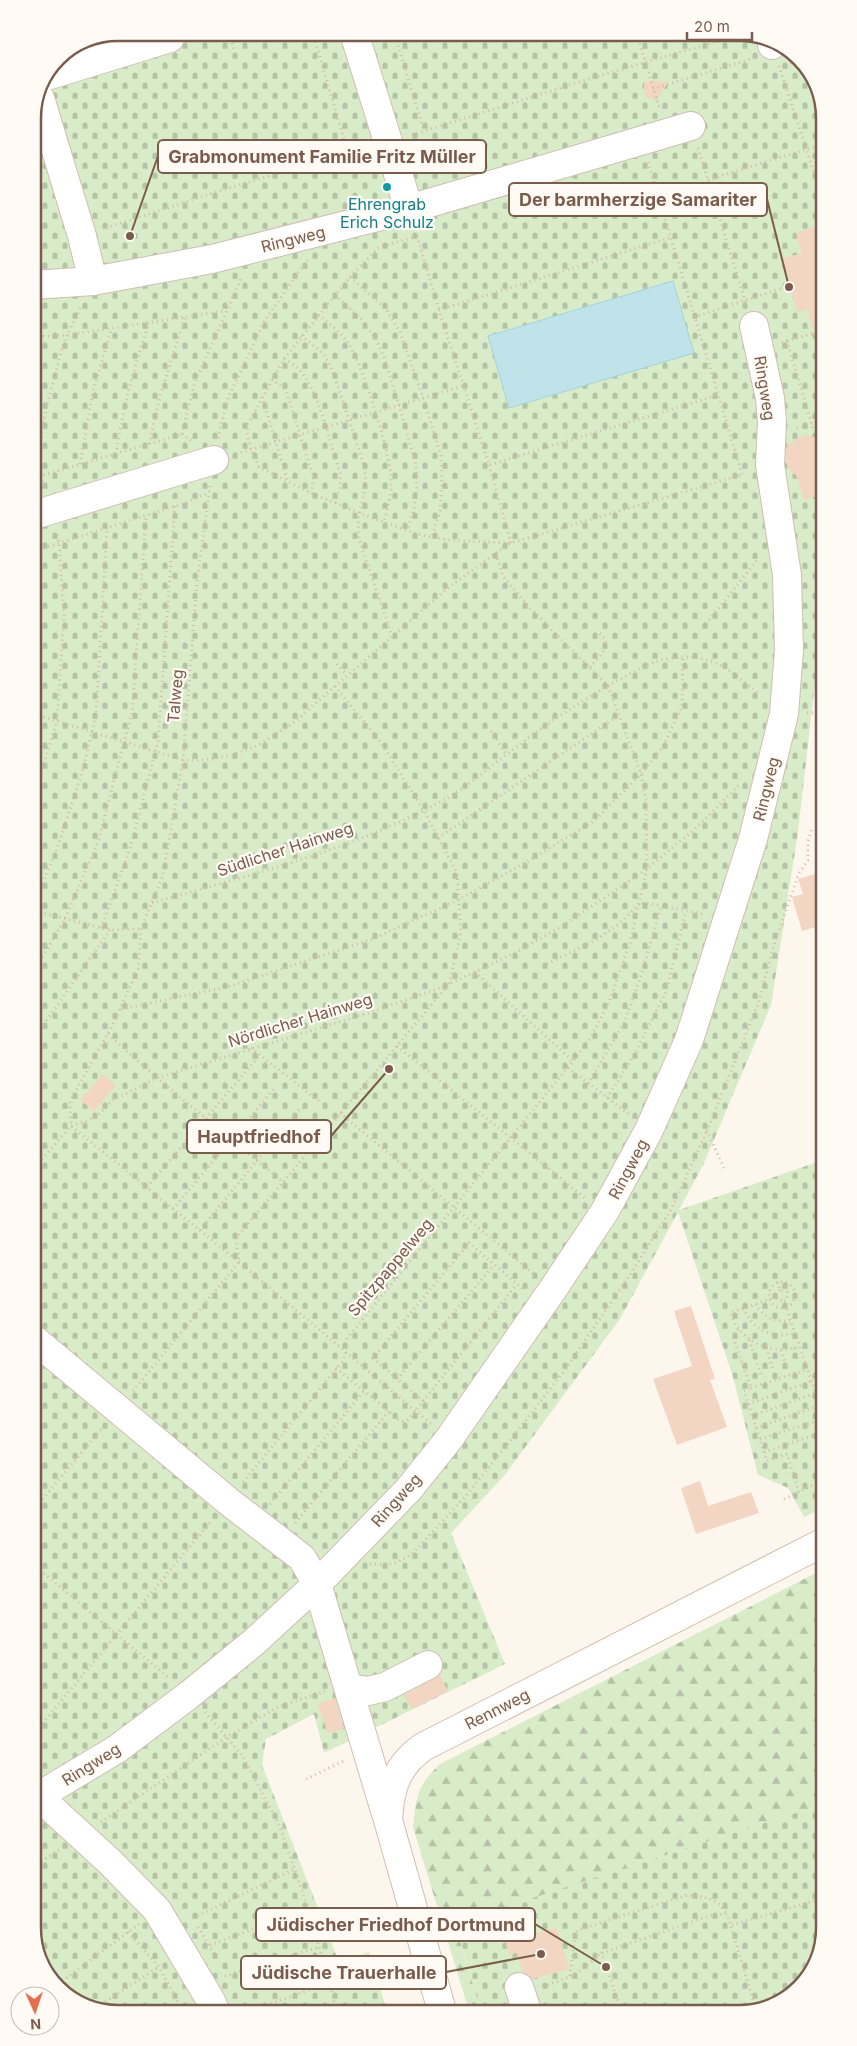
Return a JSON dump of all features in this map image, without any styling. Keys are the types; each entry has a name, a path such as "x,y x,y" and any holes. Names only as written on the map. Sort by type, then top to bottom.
{"street":[{"path":"57,73 160,41"},
{"path":"357,41 397,139 409,209"},
{"path":"43,106 82,236 93,280"},
{"name":"Ringweg","path":"41,284 93,280 212,259 409,209 691,126"},
{"name":"Ringweg","path":"41,1794 117,1748 190,1695 254,1642 317,1584 409,1489 449,1439 604,1214 649,1130 689,1040 753,839 784,714 788,650 787,575 770,465 772,422 770,398 756,338"},
{"path":"41,513 214,460"},
{"path":"41,1344 228,1501 302,1558 317,1584 388,1820"},
{"name":"Rennweg","path":"440,2005 388,1820 389,1799 394,1781 411,1756 423,1747 816,1546"},
{"path":"348,1686 368,1691 385,1687 428,1665"},
{"path":"41,1800 110,1862 157,1910 213,2005"}],"path":[{"path":"232,41 234,49"},
{"path":"315,41 348,153"},
{"path":"397,41 424,131"},
{"path":"638,41 657,100"},
{"path":"82,236 222,190 719,41"},
{"path":"653,89 772,56 787,58"},
{"path":"772,56 816,179"},
{"path":"691,126 745,300"},
{"path":"641,140 741,474"},
{"path":"708,180 816,146"},
{"path":"409,209 489,465 511,543"},
{"name":"Talweg","path":"71,1126 70,1101 108,1034 138,969 141,929 163,875 183,760 197,582 220,424 228,398 264,322 327,230"},
{"path":"417,236 378,248 350,277 284,358 248,424 247,433 250,449 258,468 311,494 407,531 448,540 511,543 749,472"},
{"path":"439,310 669,238"},
{"path":"350,277 386,309 400,332 423,397 441,456 440,511 432,537"},
{"path":"41,438 47,405 67,335 93,280"},
{"path":"694,317 789,286"},
{"path":"335,295 361,319 375,338 384,357 399,405 416,464 417,487 414,508 407,531"},
{"path":"41,476 182,434 195,382 229,303"},
{"path":"41,337 67,335 225,311"},
{"path":"318,315 331,324 347,342 358,360 389,460 391,478 390,500 384,522"},
{"path":"149,444 160,396 185,317"},
{"path":"116,454 122,411 149,323"},
{"path":"80,464 93,391 112,328"},
{"path":"756,338 787,341 816,332"},
{"path":"301,336 322,352 332,366 364,465 366,480 358,519 359,539 392,636"},
{"path":"787,341 813,428 816,427"},
{"path":"284,358 294,364 305,376 313,391 340,473 340,488 336,504"},
{"path":"272,379 286,390 314,480 311,494"},
{"path":"214,460 463,386"},
{"path":"489,465 718,395"},
{"path":"262,396 288,482"},
{"path":"797,428 812,424"},
{"path":"41,549 146,516 209,493"},
{"path":"101,928 130,849 155,751 159,725 175,506"},
{"path":"41,960 65,919 99,839 132,714 146,516"},
{"path":"41,886 58,846 82,772 97,708 107,528"},
{"path":"41,774 57,721 64,615 59,543"},
{"path":"41,716 183,760 205,760 232,755 259,745 292,724 449,586 511,543"},
{"path":"496,554 503,576 529,607 608,686"},
{"path":"706,624 748,572"},
{"path":"590,667 605,649 606,642 604,636 599,633 593,634"},
{"path":"120,1009 227,986 370,940 458,900 530,860 594,821 641,774 662,748 682,707 683,657"},
{"name":"Südlicher Hainweg","path":"152,903 268,870 330,849 424,811 450,796 563,713 648,664 683,657 705,659 727,667 784,714"},
{"path":"337,664 347,675"},
{"path":"41,1501 239,1262 236,1238 449,984 461,932 456,873 424,811 382,744 335,686"},
{"name":"Spitzpappelweg","path":"346,1351 345,1341 573,1062 590,1037 609,1002 630,943 641,902 647,868 646,801 641,774 608,686"},
{"path":"438,838 619,715"},
{"path":"492,731 506,754"},
{"name":"Nördlicher Hainweg","path":"71,1126 95,1118 113,1100 157,1078 375,1011 449,984 511,955 561,927 647,868 696,828 741,784 774,757"},
{"path":"339,1561 387,1565 398,1562 412,1554 465,1497 556,1382 629,1276 671,1210 707,1131 758,1004 775,942 799,873 808,860 808,841 812,828"},
{"path":"547,964 594,941 619,924 641,902 728,919"},
{"path":"588,1084 624,1023 640,979 661,906"},
{"path":"607,1098 634,1055 666,992 686,911"},
{"path":"41,913 110,930 141,929"},
{"path":"41,1028 110,930"},
{"path":"475,972 573,1062"},
{"path":"108,1034 157,1078 282,1182"},
{"path":"397,1046 604,1214"},
{"path":"251,1048 320,1102"},
{"path":"147,1187 260,1055"},
{"path":"568,1068 649,1130"},
{"path":"174,1209 274,1089"},
{"path":"200,1230 300,1108"},
{"path":"340,1113 454,1208 548,1297"},
{"path":"41,1160 71,1126 239,1262 449,1439"},
{"path":"707,1131 724,1168"},
{"path":"423,1401 373,1358 469,1243 517,1284 548,1297"},
{"path":"398,1379 494,1264"},
{"path":"778,1282 780,1290"},
{"path":"778,1282 790,1284 795,1290 795,1300 786,1308 777,1308 769,1300 768,1290 778,1282"},
{"path":"336,1368 389,1412 403,1421 408,1420 517,1284"},
{"path":"780,1290 787,1292 795,1290"},
{"path":"780,1290 777,1292 776,1297 730,1312 738,1329 748,1339 766,1348 781,1350 799,1347"},
{"path":"784,1301 787,1299 787,1292"},
{"path":"776,1297 778,1300 784,1301"},
{"path":"752,1416 816,1393 784,1301"},
{"path":"756,1304 765,1316 780,1322 790,1321"},
{"path":"743,1308 752,1323 771,1335 795,1334"},
{"path":"738,1329 733,1337 751,1388"},
{"path":"748,1339 761,1375"},
{"path":"766,1348 773,1370"},
{"path":"794,1348 799,1362"},
{"path":"781,1350 786,1366"},
{"path":"41,1725 342,1362 346,1351"},
{"path":"799,1492 787,1454 767,1461 744,1391 808,1369"},
{"path":"748,1404 812,1381"},
{"path":"256,1522 364,1391"},
{"path":"756,1428 816,1406"},
{"path":"280,1541 389,1412"},
{"path":"760,1439 816,1421"},
{"path":"764,1452 816,1434"},
{"path":"784,1499 816,1484"},
{"path":"41,1571 190,1695 242,1755 280,1827 308,1908 335,2005"},
{"path":"41,1861 227,1737 278,1707 348,1686"},
{"path":"306,1779 368,1750"},
{"path":"193,1918 295,1869"},
{"path":"570,1976 575,1936 578,1930 688,1895 709,1898 720,1905 732,1925 754,2003"},
{"path":"732,1925 816,1900"},
{"path":"210,1945 308,1908"},
{"path":"63,1981 157,1910"},
{"path":"522,1997 576,1974 602,1953 712,1915 727,1914"},
{"path":"128,1932 159,1968 179,2005"},
{"path":"225,1976 319,1947"},
{"path":"602,1953 619,2005"},
{"path":"105,2003 159,1968"},
{"path":"267,2005 329,1983"}],"green space":[{"path":"119,41 743,41 763,45 785,57 800,72 812,94 816,119 816,674 798,832 771,1005 704,1163 679,1210 816,1162 816,1511 804,1517 788,1488 758,1475 733,1377 678,1212 620,1319 504,1476 451,1533 505,1664 324,1753 314,1714 266,1739 262,1765 339,1962 369,1952 385,2005 114,2005 84,1997 64,1982 52,1966 45,1952 43,1942 41,1927 41,114 44,99 54,76 76,54 89,47"},
{"path":"816,1573 816,1807 455,1924 479,2005 467,2005 413,1827 419,1792 426,1779 440,1764"},
{"path":"816,1807 816,1927 812,1952 800,1974 789,1986 773,1997 763,2001 738,2005 479,2005 455,1923"}],"water":[{"path":"673,281 694,353 509,408 488,336"}],"building":[{"path":"652,80 668,83 658,97 654,99 647,98 644,91 644,83"},
{"path":"816,226 816,340 807,309 797,312 781,259 802,253 796,233"},
{"path":"808,435 816,438 816,496 804,500 796,475 792,473 786,463 786,448 795,439"},
{"path":"816,874 816,927 802,931 792,897 803,894 798,879"},
{"path":"103,1074 116,1085 94,1111 80,1100"},
{"path":"691,1306 715,1379 710,1380 727,1427 677,1445 653,1379 692,1366 674,1311"},
{"path":"700,1481 708,1506 751,1492 759,1513 696,1534 681,1488"},
{"path":"440,1675 448,1691 412,1709 404,1695"},
{"path":"335,1698 344,1728 328,1734 318,1704"},
{"path":"557,1928 569,1969 532,1979 523,1972 517,1953 509,1955 504,1937 525,1930 527,1936"}],"place":[{"name":"Ehrengrab Erich Schulz","path":"387,187"},
{"name":"Grabmonument Familie Fritz Müller","path":"130,236"},
{"name":"Der barmherzige Samariter","path":"789,287"},
{"name":"Hauptfriedhof","path":"389,1069"},
{"name":"Jüdische Trauerhalle","path":"541,1954"},
{"name":"Jüdischer Friedhof Dortmund","path":"606,1967"}]}
